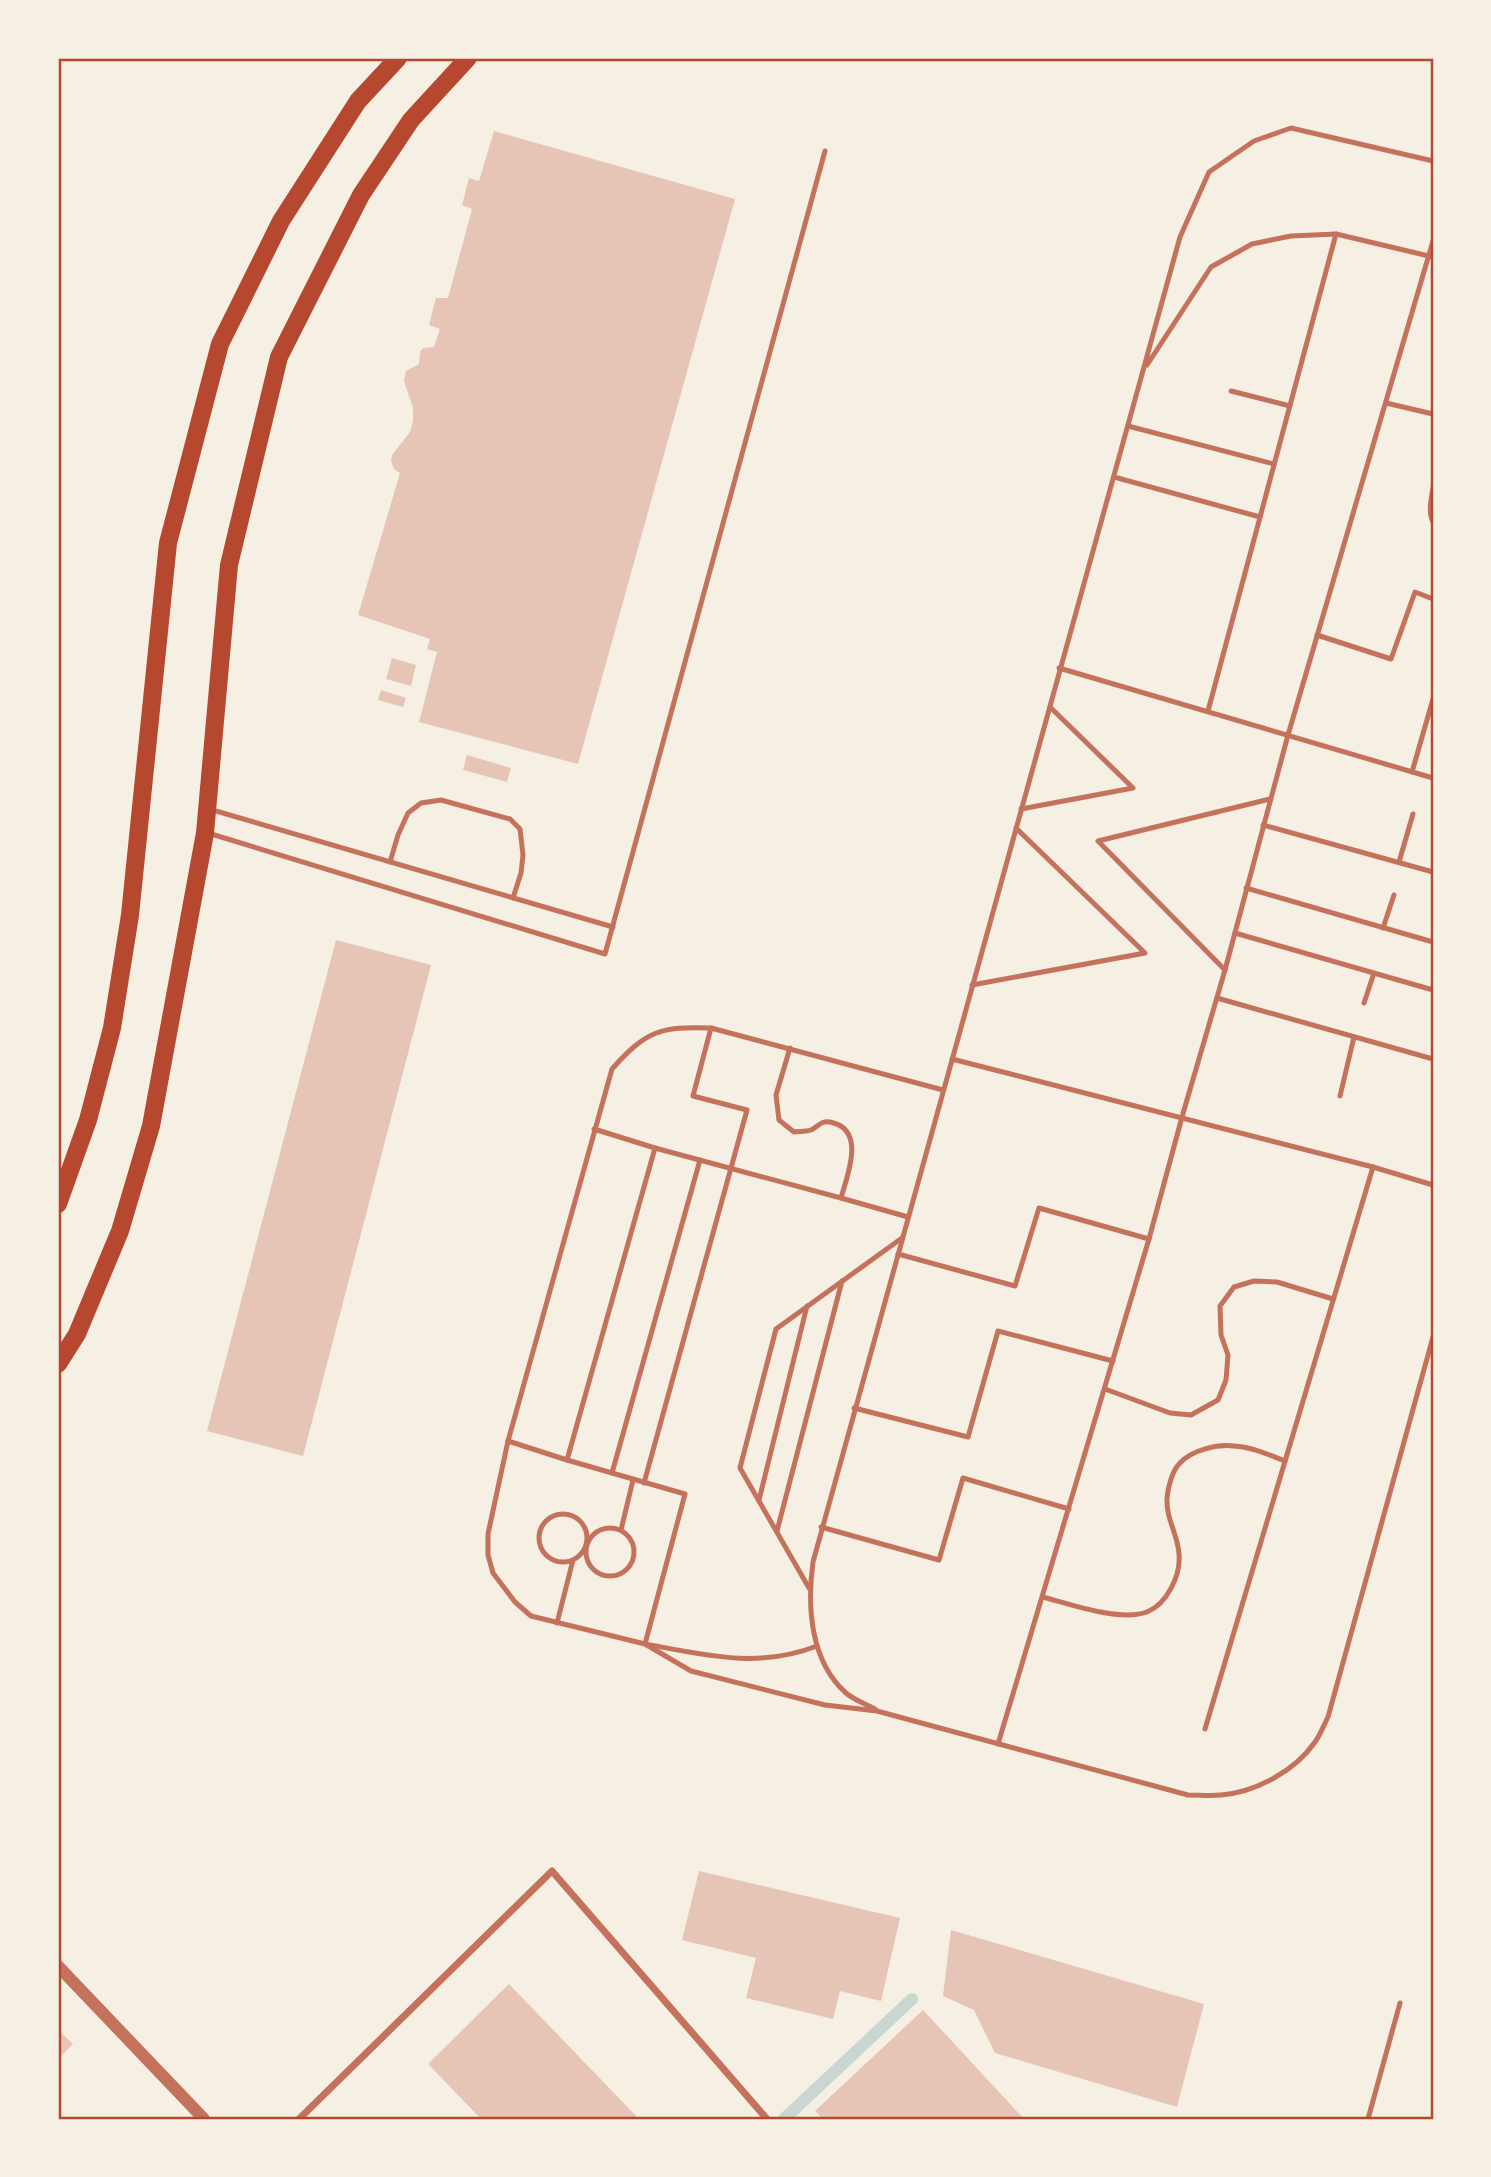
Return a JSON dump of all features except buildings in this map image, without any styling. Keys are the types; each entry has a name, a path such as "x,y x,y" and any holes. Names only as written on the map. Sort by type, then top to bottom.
{"main road":[{"path":"58,1204 89,1120 112,1028 130,915 168,543 220,344 281,222 358,101 398,58"},
{"path":"58,1364 77,1334 120,1231 151,1126 205,832 229,565 279,357 361,195 411,120 468,58"}],"street":[{"path":"299,2119 552,1871 767,2119"},
{"path":"58,1966 204,2119"}],"lane":[{"path":"877,1711 847,1693 830,1672 817,1646 811,1618 809,1588 813,1562 1180,237 1209,172 1254,141 1291,128 1433,161"},
{"path":"205,832 605,954 825,151"},
{"path":"1143,370 1211,267 1252,244 1291,236 1336,234 1431,256"},
{"path":"1208,711 1336,234"},
{"path":"999,1744 1150,1239 1288,735 1431,256 1433,241"},
{"path":"1231,391 1290,406"},
{"path":"1386,403 1433,414"},
{"path":"1128,426 1274,464"},
{"path":"1114,477 1260,517"},
{"path":"1433,488 1430,503 1433,523"},
{"path":"1317,635 1391,659 1415,592 1433,598"},
{"path":"1059,668 1433,778"},
{"path":"1412,772 1433,699"},
{"path":"1021,809 1133,788 1050,707"},
{"path":"1225,970 1098,841 1270,799"},
{"path":"390,862 408,813 421,803 440,800 510,819 520,829 523,855 521,873 513,898"},
{"path":"207,809 613,927"},
{"path":"1399,862 1413,814"},
{"path":"1263,825 1433,872"},
{"path":"972,985 1145,953 1016,828"},
{"path":"1247,888 1433,943"},
{"path":"1383,928 1394,895"},
{"path":"1234,933 1433,990"},
{"path":"1364,1003 1374,973"},
{"path":"1217,998 1433,1059"},
{"path":"817,1646 797,1654 774,1658 742,1659 645,1644 531,1616 515,1602 493,1573 488,1555 488,1534 508,1441 612,1069 635,1045 659,1031 680,1027 711,1028 943,1090"},
{"path":"644,1483 747,1110 693,1096 711,1028"},
{"path":"1340,1096 1354,1037"},
{"path":"790,1048 776,1095 779,1120 794,1132 810,1130 822,1122 831,1122 842,1128 851,1138 853,1149 841,1198"},
{"path":"952,1059 1373,1167 1433,1185"},
{"path":"594,1129 908,1217"},
{"path":"567,1460 655,1148"},
{"path":"612,1473 700,1160"},
{"path":"1205,1729 1373,1167"},
{"path":"898,1254 1016,1286 1039,1208 1150,1239"},
{"path":"809,1588 740,1468 776,1329 902,1238"},
{"path":"1105,1389 1170,1413 1191,1415 1218,1400 1226,1381 1228,1354 1221,1335 1220,1306 1234,1287 1254,1280 1277,1282 1334,1299"},
{"path":"776,1531 842,1281"},
{"path":"759,1500 807,1306"},
{"path":"854,1408 968,1437 998,1331 1113,1361"},
{"path":"645,1644 691,1671 825,1705 877,1711 1188,1795 1224,1795 1273,1779 1297,1762 1315,1742 1328,1717 1433,1337"},
{"path":"508,1441 685,1494 645,1644"},
{"path":"1043,1597 1127,1615 1147,1612 1163,1601 1176,1579 1180,1555 1168,1518 1167,1495 1172,1476 1180,1462 1215,1446 1234,1446 1285,1461"},
{"path":"821,1527 939,1560 962,1478 1069,1509"},
{"path":"621,1530 633,1479"},
{"path":"587,1544 585,1526 574,1516 558,1513 545,1521 539,1536 540,1544 549,1558 565,1563 573,1560 585,1549 587,1544 598,1531 613,1528 621,1530 632,1541 632,1564 620,1575 612,1577 596,1573 587,1559 587,1544"},
{"path":"557,1623 573,1560"},
{"path":"1368,2119 1400,2003"}],"waterway":[{"path":"784,2119 912,1999"}]}
